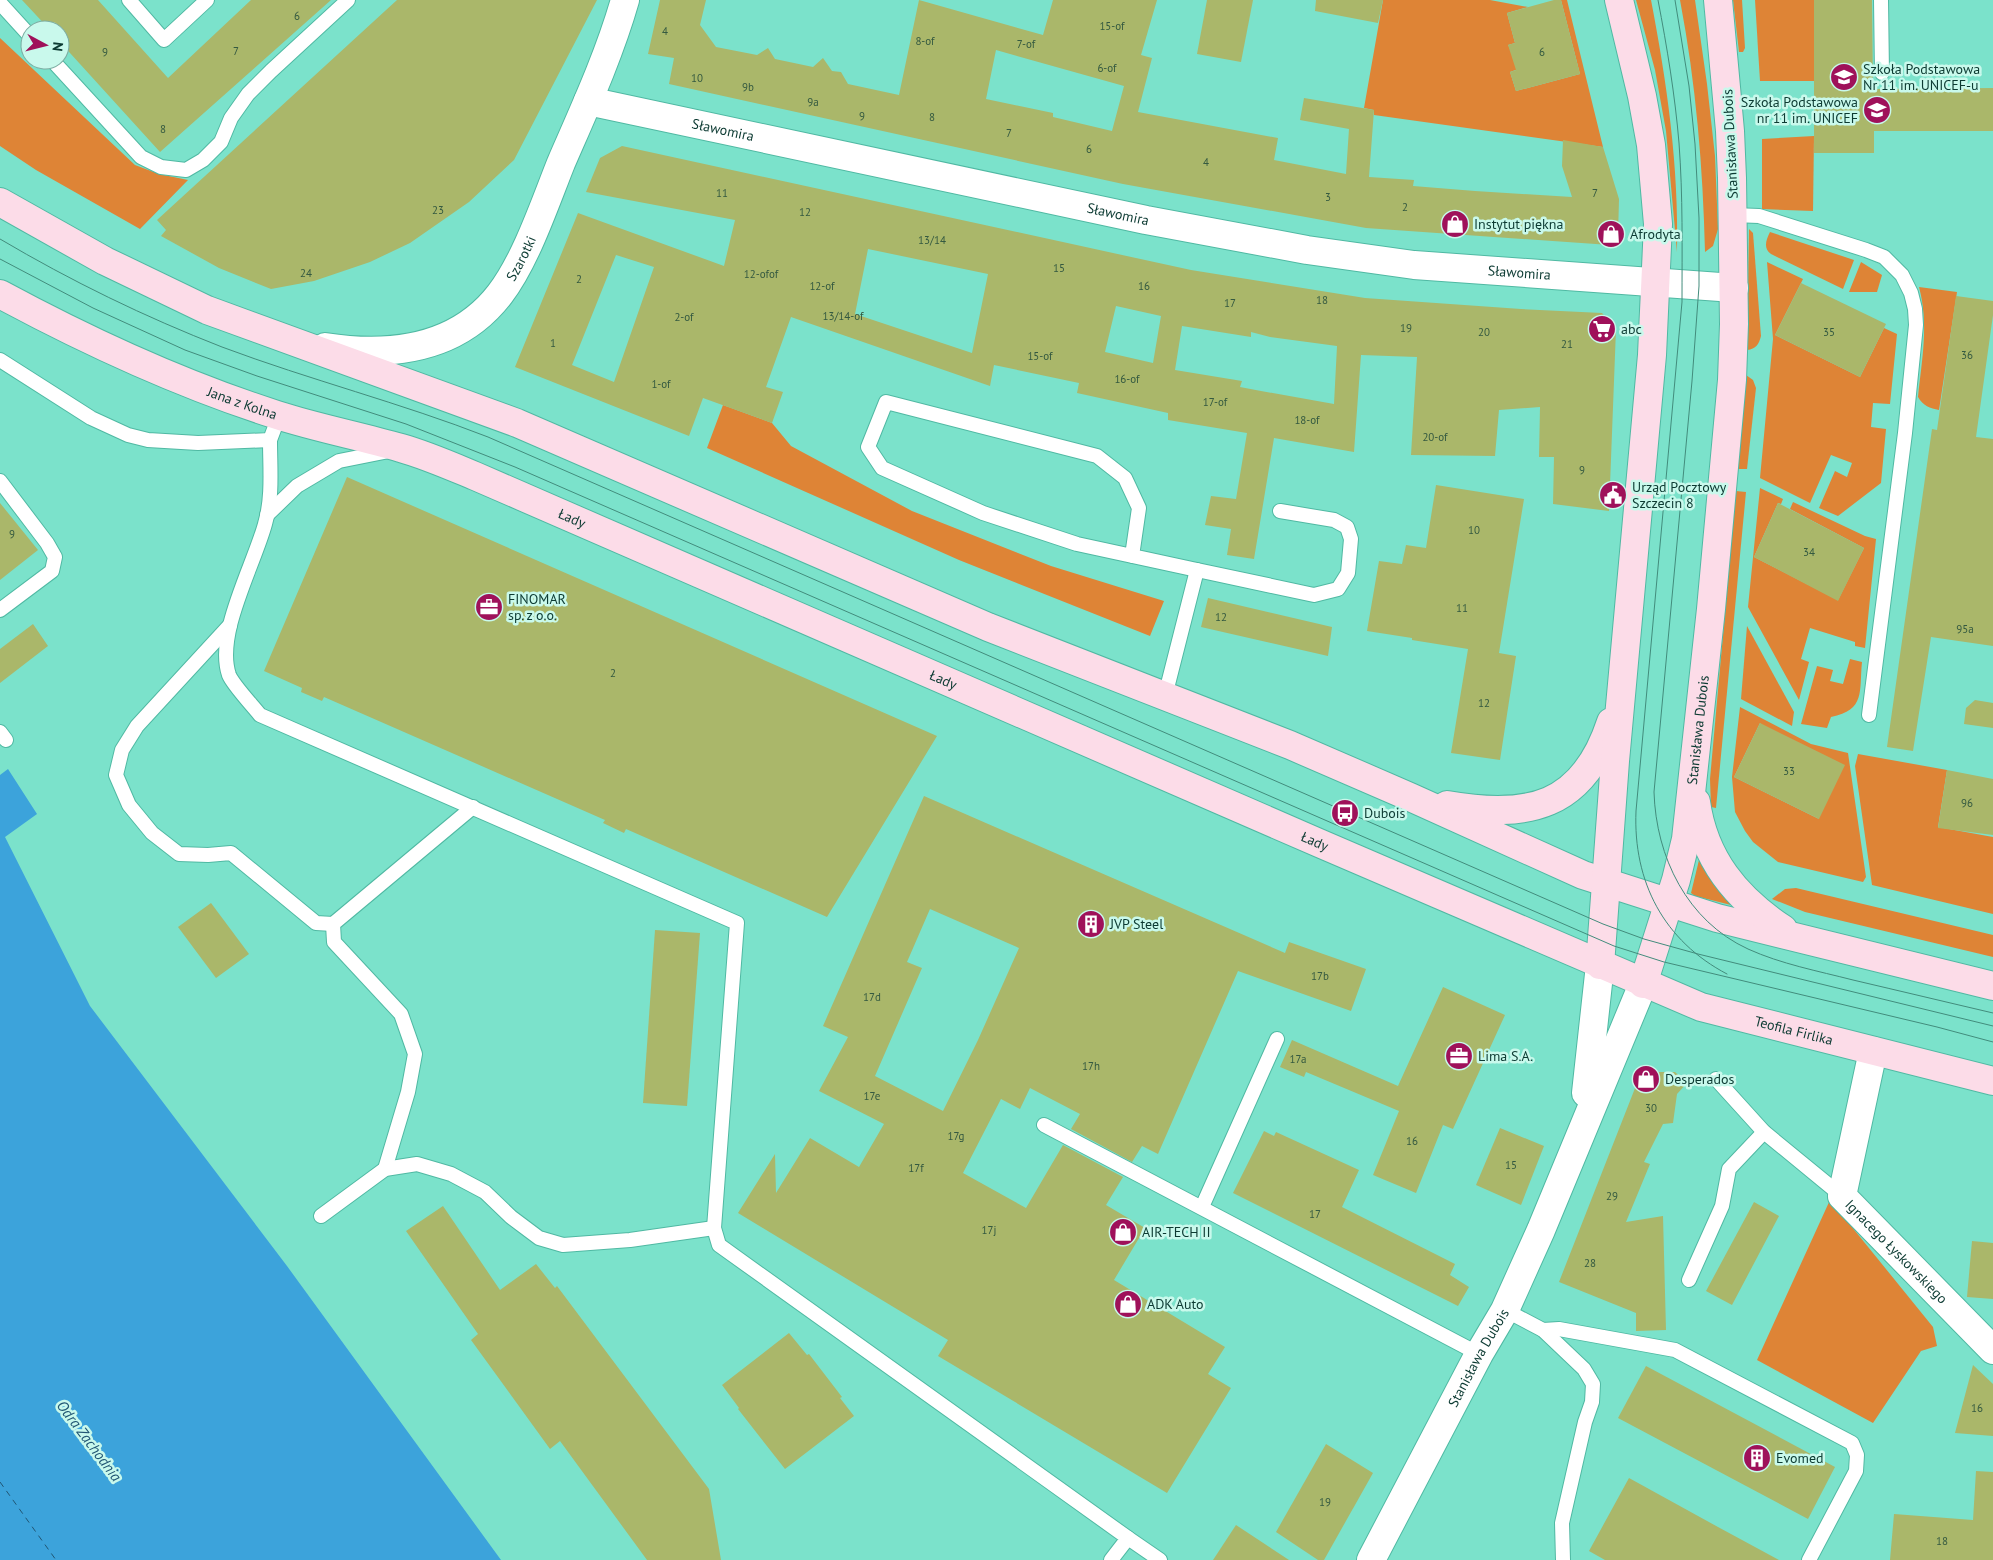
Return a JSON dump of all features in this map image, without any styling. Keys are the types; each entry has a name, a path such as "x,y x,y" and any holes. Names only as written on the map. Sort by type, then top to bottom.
{"street":[{"name":"Szarotki","path":"281,338 346,350 380,352 432,343 451,336 469,324 489,306 501,293 513,274 535,227 588,101 625,0"},
{"name":"Stanisława Dubois","path":"1573,1151 1588,1086 1600,965 1622,675 1652,356 1656,283 1658,224 1650,145 1642,96 1619,0"},
{"name":"Stanisława Dubois","path":"1371,1560 1479,1354 1505,1310 1541,1230 1643,984 1669,904 1686,839 1732,380 1734,288 1730,122 1718,0"},
{"name":"Sławomira","path":"588,101 1166,224 1307,250 1414,265 1656,283"},
{"path":"0,202 68,242 143,281 207,310 517,423 934,605 1046,651 1281,742 1410,797 1555,863 1606,883 1717,918 1993,986"},
{"path":"1656,283 1734,288"},
{"name":"Jana z Kolna","path":"0,294 62,327 159,372 203,390 274,428"},
{"name":"Łady","path":"274,428 402,448 485,480 1600,965"},
{"path":"1410,797 1460,807 1496,810 1531,808 1554,799 1573,785 1599,752 1613,715 1622,675"},
{"path":"1694,771 1695,793 1701,826 1706,842 1721,870 1740,896 1758,912 1788,932 1807,940"},
{"name":"Teofila Firlika","path":"1600,965 1711,1011 1993,1081"},
{"name":"Ignacego Łyskowskiego","path":"1873,1052 1842,1196 1993,1350"}],"lane":[{"path":"129,0 164,40 207,0"},
{"path":"61,70 141,157 161,167 186,170 203,160 221,142 230,118 248,94 270,71 348,0"},
{"path":"1881,0 1882,73"},
{"path":"0,3 20,25"},
{"path":"1733,215 1759,216 1884,257 1902,275 1911,293 1916,325 1905,433 1869,715"},
{"name":"Jana z Kolna","path":"0,360 91,418 128,435 155,441 198,443 274,428"},
{"path":"1132,556 1139,508 1125,478 1097,456 886,402 868,446 882,468 983,513 1076,544 1197,570 1314,595 1338,589 1348,573 1351,539 1347,527 1334,520 1280,511"},
{"path":"274,428 271,488 267,515 231,624 226,650 230,676 260,715 737,923 714,1228 719,1245 1160,1560"},
{"path":"267,515 297,486 340,461 402,448"},
{"path":"0,481 47,543 55,558 52,571 0,610"},
{"path":"1165,696 1197,570"},
{"path":"231,624 137,726 122,750 116,775 129,805 152,833 180,854 208,855 231,853 316,924 333,924 473,808"},
{"path":"333,924 334,942 401,1014 415,1054 408,1092 385,1169"},
{"path":"1202,1208 1277,1039"},
{"path":"1716,1079 1764,1132 1842,1196"},
{"path":"1044,1126 1479,1354"},
{"path":"1689,1280 1722,1206 1729,1169 1764,1132"},
{"path":"321,1216 385,1169 417,1164 451,1174 486,1192 512,1217 539,1238 564,1245 630,1240 714,1228"},
{"path":"1505,1310 1543,1330 1584,1369 1593,1384 1592,1402 1585,1422 1562,1523 1563,1560"},
{"path":"1543,1330 1559,1329 1675,1350 1852,1443 1858,1455 1856,1471 1809,1560"},
{"path":"1111,1560 1128,1538"}],"shaded area":[{"path":"1383,0 1490,0 1528,7 1507,13 1515,43 1508,45 1521,68 1510,72 1516,91 1580,74 1561,0 1567,0 1603,147 1374,115 1374,110 1364,108"},
{"path":"1636,0 1651,0 1662,62 1674,157 1677,252 1666,131 1655,70"},
{"path":"1680,0 1695,0 1715,156 1718,229 1713,246 1705,252 1698,126 1686,31"},
{"path":"1733,0 1742,0 1745,48 1743,52 1739,52"},
{"path":"1755,0 1814,0 1814,81 1760,81"},
{"path":"0,38 20,57 20,70 34,70 135,165 159,174 188,180 140,229 36,170 0,146"},
{"path":"1814,136 1813,211 1762,209 1762,139"},
{"path":"1749,229 1753,233 1761,336 1757,346 1747,350"},
{"path":"1770,232 1854,260 1843,289 1768,252 1766,241"},
{"path":"1767,262 1803,279 1775,335 1860,377 1884,328 1897,334 1890,404 1873,403 1871,427 1886,429 1881,483 1838,516 1819,508 1835,471 1847,477 1852,463 1831,455 1810,503 1760,478 1773,339"},
{"path":"1861,262 1882,275 1877,292 1849,292"},
{"path":"1919,287 1957,292 1939,410 1922,403 1918,397 1924,328 1924,314"},
{"path":"1746,375 1753,380 1756,388 1747,469 1738,469"},
{"path":"723,405 772,423 791,446 912,511 1051,566 1164,601 1150,636 959,560 707,448"},
{"path":"1760,488 1783,499 1781,504 1778,503 1754,557 1838,600 1864,548 1790,509 1793,502 1865,536 1876,539 1865,648 1855,646 1855,642 1810,628 1801,659 1809,662 1799,700 1748,607"},
{"path":"1736,491 1746,492 1716,808 1711,807 1710,779"},
{"path":"1747,626 1794,712 1792,726 1741,699"},
{"path":"1850,659 1862,662 1860,690 1855,704 1850,710 1831,717 1827,728 1801,724 1817,666 1833,670 1830,681 1843,684"},
{"path":"1740,707 1811,744 1848,753 1866,877 1863,882 1778,862 1753,842 1735,812 1732,777","holes":["1760,723 1819,819 1734,777"]},
{"path":"1858,754 1947,770 1938,827 1993,837 1993,914 1872,885 1855,766"},
{"path":"1699,860 1701,860 1731,905 1695,896 1691,893"},
{"path":"1796,888 1993,935 1993,957 1805,912 1772,899 1785,889"},
{"path":"1830,1200 1933,1327 1937,1346 1921,1351 1873,1423 1757,1360"}],"water":[{"name":"Odra Zachodnia","path":"8,769 37,814 5,837 90,1006 287,1266 501,1560 0,1560 0,775"}],"building":[{"path":"22,0 98,0 168,78 251,0 331,0 160,152 70,53 70,20 41,20"},
{"path":"397,0 597,0 514,160 469,202 410,243 370,262 314,281 271,289 219,268 161,236 166,230 157,220"},
{"path":"660,0 706,0 700,25 716,47 757,55 768,48 775,59 813,67 823,58 832,71 841,72 848,84 899,95 919,0 1043,35 1053,0 1157,0 1141,55 1152,58 1138,112 1278,138 1274,160 1346,174 1349,129 1300,120 1304,98 1374,110 1369,177 1414,180 1413,186 1475,191 1572,197 1562,166 1563,140 1603,147 1619,199 1618,236 1610,245 1366,228 1123,184 669,84 674,58 648,54","holes":["996,50 1124,86 1112,131 1053,117 1053,113 986,99"]},
{"path":"1207,0 1253,0 1241,62 1197,54"},
{"path":"1316,0 1383,0 1378,23 1315,11"},
{"path":"1554,0 1561,0 1580,74 1516,91 1510,72 1516,70 1508,45 1515,43 1507,13"},
{"name":"Szkoła Podstawowa Nr 11 im. UNICEF-u","path":"1814,0 1872,0 1873,89 1993,88 1993,131 1874,131 1874,153 1814,153"},
{"path":"622,146 1191,270 1365,298 1602,313 1616,329 1609,511 1553,504 1554,457 1539,457 1540,407 1499,410 1495,456 1411,455 1417,357 1361,355 1354,452 1274,438 1254,559 1227,555 1231,529 1205,525 1211,496 1236,499 1247,433 1168,420 1168,413 1077,393 1079,383 994,365 990,386 791,317 766,387 783,392 772,423 703,398 689,436 515,367 578,213 724,266 735,220 586,192 600,158","holes":["868,249 988,274 972,353 855,314","616,255 654,267 614,382 572,365","1116,306 1161,316 1153,363 1105,352","1182,326 1251,337 1251,332 1270,337 1337,346 1334,404 1240,387 1242,381 1175,370"]},
{"path":"1801,283 1886,324 1860,377 1775,335"},
{"path":"1956,296 1993,301 1993,315 1976,437 1993,439 1993,646 1931,637 1913,751 1887,747 1932,429 1937,430"},
{"path":"347,477 937,736 827,917 626,829 624,833 603,823 605,820 324,697 322,701 301,692 302,688 264,671"},
{"path":"1436,485 1524,499 1499,653 1516,656 1500,760 1451,753 1468,649 1367,631 1379,561 1402,564 1406,545 1426,548"},
{"path":"0,503 38,550 0,580"},
{"path":"1778,503 1864,548 1838,601 1754,557"},
{"path":"1208,598 1332,627 1328,656 1201,627"},
{"path":"33,624 48,646 0,683 0,649"},
{"path":"1975,700 1993,703 1993,728 1964,724 1966,708"},
{"path":"1760,723 1845,765 1819,819 1734,777"},
{"path":"1947,770 1993,779 1993,835 1938,828"},
{"path":"924,796 1285,953 1289,942 1366,969 1351,1011 1238,971 1158,1154 1142,1146 1132,1162 1071,1129 1080,1114 1030,1088 1020,1109 1001,1099 963,1173 1026,1208 1063,1145 1123,1177 1106,1205 1145,1228 1114,1280 1225,1347 1208,1374 1231,1388 1167,1493 938,1356 948,1340 738,1213 775,1154 776,1193 810,1138 859,1167 884,1124 819,1091 848,1037 823,1026","holes":["930,909 1019,948 978,1040 943,1111 875,1076 922,968 907,962"]},
{"path":"211,903 249,954 216,978 178,927"},
{"path":"655,930 700,933 687,1106 643,1103"},
{"path":"1443,987 1505,1015 1453,1129 1443,1125 1416,1193 1373,1175 1399,1111 1306,1072 1304,1077 1280,1067 1292,1040 1398,1086"},
{"path":"1647,1072 1675,1072 1687,1083 1677,1094 1673,1123 1663,1124 1644,1162 1650,1164 1626,1222 1663,1216 1666,1330 1636,1331 1636,1313 1559,1282 1639,1078"},
{"path":"1500,1128 1544,1146 1521,1205 1476,1185"},
{"path":"1264,1131 1274,1136 1276,1132 1359,1170 1342,1207 1455,1264 1450,1275 1469,1287 1458,1306 1233,1193"},
{"path":"1754,1202 1779,1216 1732,1305 1706,1291"},
{"path":"443,1206 500,1290 536,1264 555,1288 557,1286 709,1489 721,1560 647,1560 560,1441 550,1449 471,1340 478,1334 406,1231"},
{"path":"1972,1241 1993,1243 1993,1299 1967,1297"},
{"path":"789,1333 807,1355 809,1354 854,1416 785,1469 738,1409 722,1385"},
{"path":"1973,1365 1993,1384 1993,1436 1955,1433"},
{"path":"1646,1366 1835,1467 1808,1519 1618,1418"},
{"path":"1326,1444 1373,1473 1324,1560 1318,1560 1276,1532"},
{"path":"1976,1471 1993,1472 1993,1560 1890,1560 1894,1514 1973,1520"},
{"path":"1629,1478 1779,1560 1605,1560 1589,1551"},
{"path":"1236,1525 1289,1560 1213,1560"}],"ferry route":[{"path":"0,1482 56,1560"}],"tram line":[{"path":"1658,0 1670,71 1679,143 1682,203 1682,302 1636,811 1636,837 1640,862 1647,885 1657,907 1670,927 1686,945 1727,974"},
{"path":"1675,0 1689,86 1695,144 1699,218 1699,286 1654,792 1661,840 1679,884 1692,904 1708,922 1727,937 1748,949 1800,967 1993,1013"},
{"path":"0,239 81,284 165,323 255,359 422,413 488,437 1603,924 1644,939 1698,954 1993,1026"},
{"path":"0,259 93,308 185,350 257,376 406,424 515,467 1614,946 1664,962 1993,1042"}],"place":[{"name":"Szkoła Podstawowa Nr 11 im. UNICEF-u","path":"1844,77"},
{"name":"Szkoła Podstawowa nr 11 im. UNICEF","path":"1877,110"},
{"name":"Instytut piękna","path":"1455,224"},
{"name":"Afrodyta","path":"1611,234"},
{"name":"abc","path":"1602,329"},
{"name":"Urząd Pocztowy Szczecin 8","path":"1613,495"},
{"name":"FINOMAR sp. z o.o.","path":"489,607"},
{"name":"Dubois","path":"1345,813"},
{"name":"JVP Steel","path":"1091,924"},
{"name":"Lima S.A.","path":"1459,1056"},
{"name":"Desperados","path":"1646,1079"},
{"name":"AIR-TECH II","path":"1123,1232"},
{"name":"ADK Auto","path":"1128,1304"},
{"name":"Evomed","path":"1757,1458"}]}
